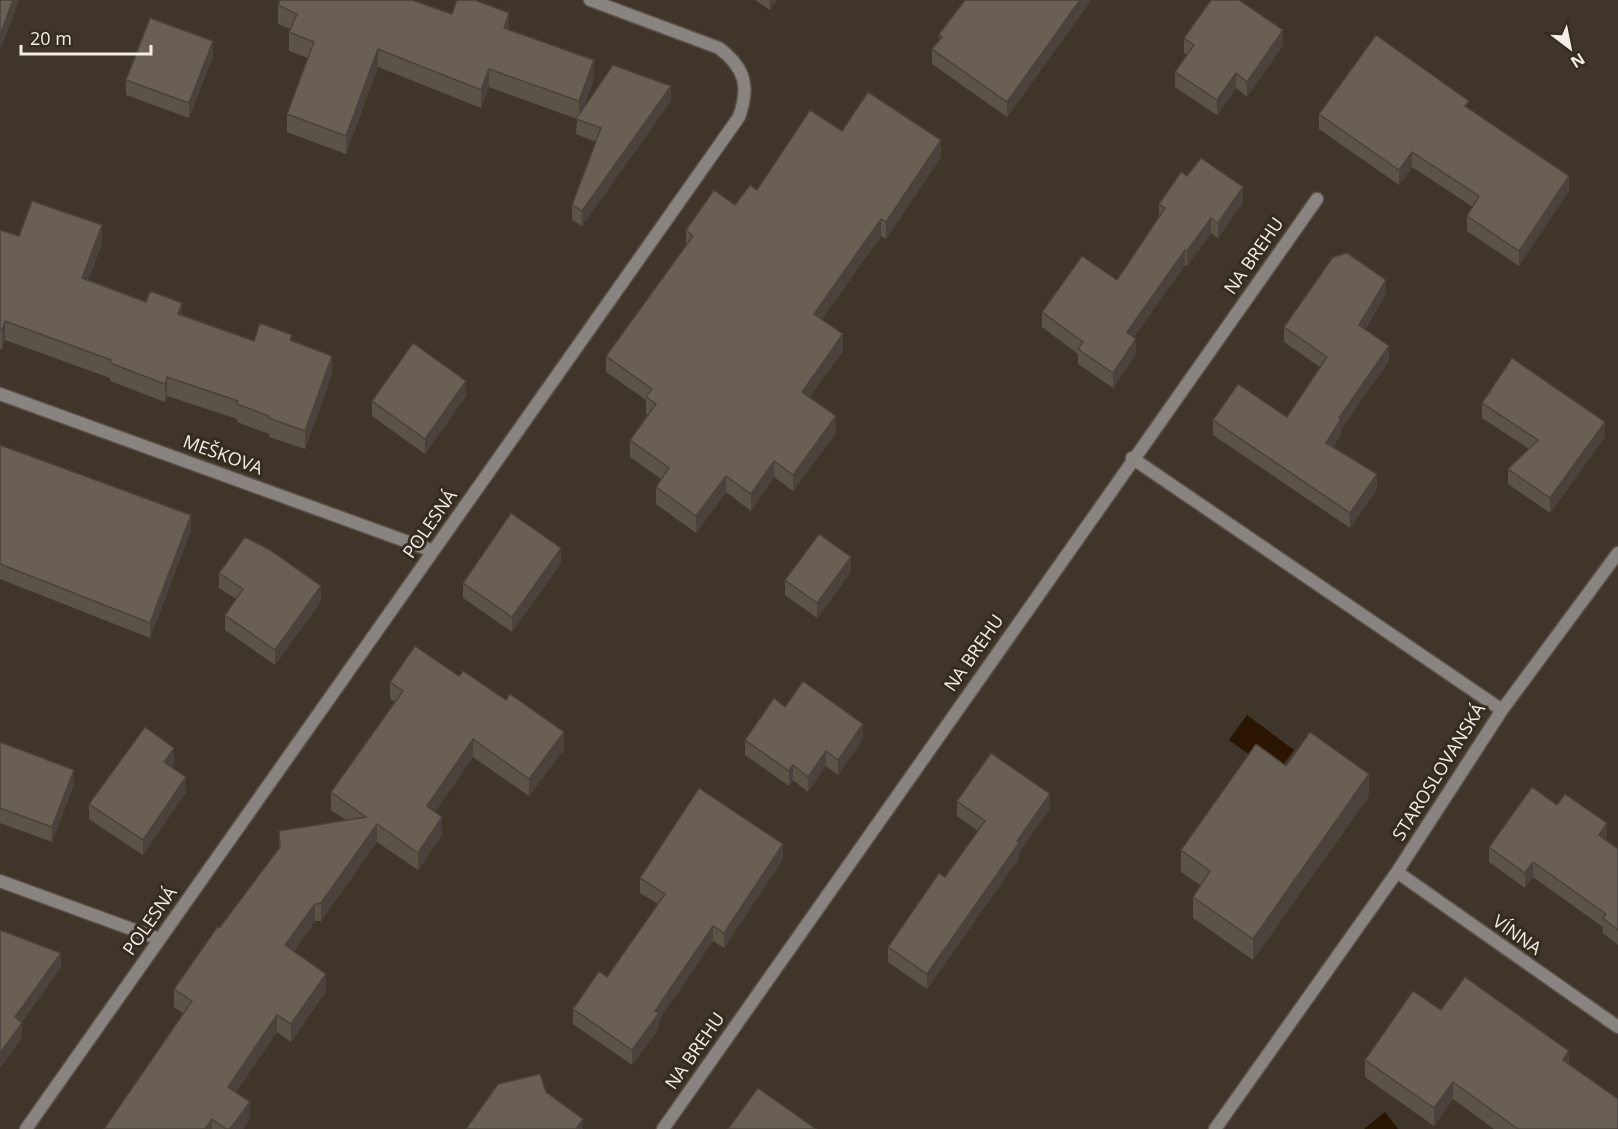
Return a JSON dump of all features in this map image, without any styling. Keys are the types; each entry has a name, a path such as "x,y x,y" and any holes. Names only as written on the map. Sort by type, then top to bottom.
{"street":[{"name":"POLESNÁ","path":"26,1129 739,117 745,100 744,81 736,62 719,48 590,0"},
{"name":"NA BREHU","path":"663,1129 1132,458 1317,199"},
{"name":"MEŠKOVA","path":"0,394 433,551"},
{"name":"STAROSLOVANSKÁ","path":"1132,458 1502,710 1397,872 1215,1129"},
{"path":"1502,710 1618,553"},
{"name":"VÍNNA","path":"1397,872 1618,1027"},
{"path":"0,881 159,939"}],"shaded area":[{"path":"1247,715 1294,750 1276,774 1229,740"},
{"path":"1385,1112 1398,1129 1364,1129"}],"building":[{"path":"0,0 13,0 0,36"},
{"path":"280,0 412,0 452,14 457,0 475,0 509,13 504,28 594,60 579,101 489,69 481,90 378,49 346,136 287,114 314,42 289,32 297,14 278,5"},
{"path":"965,0 1080,0 1007,102 932,49 942,37 939,34"},
{"path":"1211,0 1239,0 1283,30 1247,82 1236,73 1217,100 1175,72 1194,45 1184,38"},
{"path":"150,18 213,41 189,103 126,80"},
{"path":"1376,35 1469,101 1465,106 1569,176 1519,251 1467,216 1479,196 1412,152 1399,170 1319,114"},
{"path":"613,65 671,86 582,211 572,205 601,128 576,119"},
{"path":"868,92 941,140 886,222 881,219 814,314 843,334 802,392 836,416 793,475 774,461 751,494 726,476 696,516 656,487 669,468 630,440 656,404 646,397 652,389 606,356 693,236 686,230 714,190 735,205 750,185 757,190 810,110 842,131"},
{"path":"1201,158 1243,187 1218,223 1211,218 1187,251 1185,250 1127,332 1136,339 1113,373 1078,349 1083,342 1042,312 1082,256 1117,280 1165,208 1159,204 1181,172 1187,176"},
{"path":"32,201 102,225 82,278 146,302 150,291 182,303 178,314 254,341 260,323 292,335 290,340 332,356 305,431 237,404 238,401 167,377 165,384 110,363 111,360 5,321 2,331 0,330 0,230 19,236"},
{"path":"1347,253 1386,280 1359,325 1389,346 1339,418 1341,419 1326,443 1377,474 1350,513 1213,420 1238,384 1287,417 1327,357 1284,327 1333,257"},
{"path":"413,343 466,381 425,439 372,401"},
{"path":"1512,358 1605,422 1550,498 1508,469 1538,440 1482,403"},
{"path":"0,445 191,515 150,623 0,564"},
{"path":"511,513 561,548 512,617 463,583"},
{"path":"819,534 851,557 817,603 785,580"},
{"path":"245,537 270,550 321,586 275,650 225,615 243,589 219,573"},
{"path":"415,646 459,676 463,671 506,700 510,694 564,732 529,779 473,739 427,806 442,817 418,853 377,824 321,903 315,904 285,945 326,974 291,1024 277,1015 228,1087 250,1102 230,1129 226,1129 212,1119 205,1129 104,1129 192,1001 174,989 218,926 220,927 280,847 279,831 366,817 331,792 403,691 390,682"},
{"path":"803,681 863,724 838,760 826,751 808,777 793,765 789,771 745,740 774,698 785,707"},
{"path":"145,727 174,748 164,762 186,777 143,840 89,804"},
{"path":"1310,732 1369,774 1253,939 1193,897 1210,871 1181,850 1256,744 1286,766"},
{"path":"0,742 74,770 52,827 0,808"},
{"path":"991,753 1050,794 1017,841 1019,843 927,974 888,947 939,873 945,877 985,821 957,801"},
{"path":"1532,787 1557,805 1565,794 1607,823 1599,835 1618,849 1618,930 1603,918 1606,914 1533,862 1525,873 1489,847"},
{"path":"699,788 783,844 724,933 713,926 655,1011 659,1013 632,1050 573,1009 599,971 607,977 665,894 640,878"},
{"path":"0,930 61,953 15,1017 22,1023 0,1053"},
{"path":"1465,977 1569,1051 1563,1060 1618,1099 1618,1129 1518,1129 1453,1082 1434,1108 1365,1060 1413,991 1441,1010"},
{"path":"540,1074 546,1092 583,1119 576,1129 466,1129 498,1084"},
{"path":"758,1088 816,1129 728,1129"}]}
